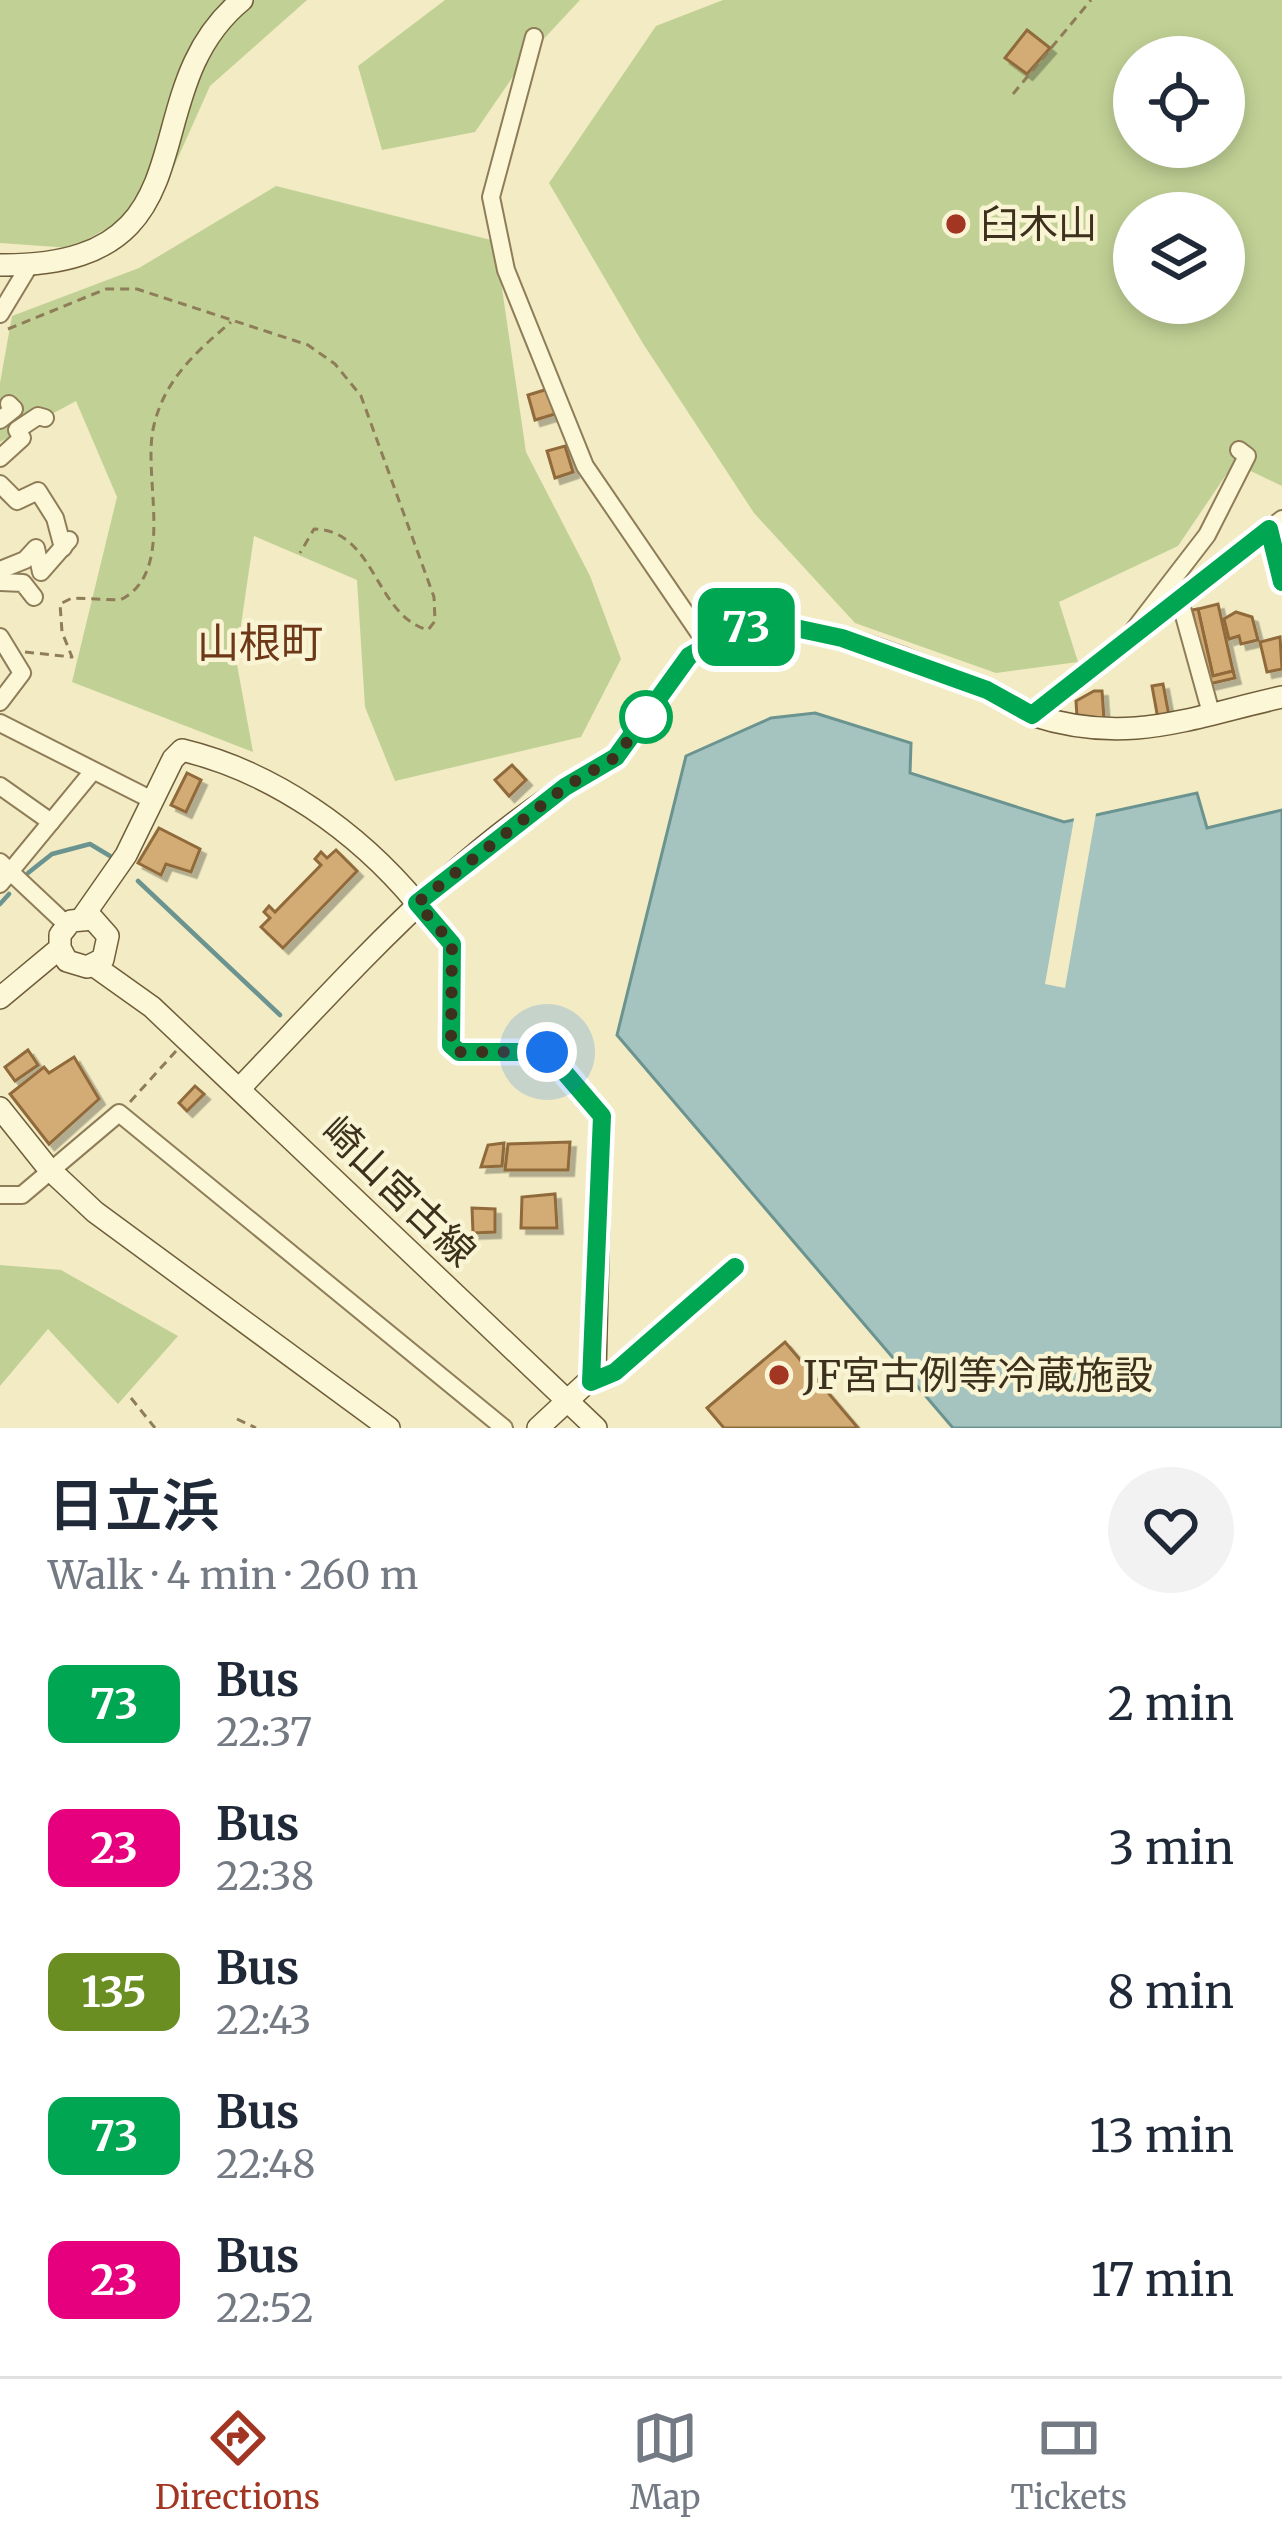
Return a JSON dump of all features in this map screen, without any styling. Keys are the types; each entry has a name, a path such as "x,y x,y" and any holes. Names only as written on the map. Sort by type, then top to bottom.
{"street":[{"path":"0,266 81,258 126,229 149,199 168,158 201,45 242,0"},
{"path":"534,38 491,197 506,270 585,466 706,643"},
{"path":"0,314 28,266"},
{"path":"0,458 22,438 17,430 38,416 46,418"},
{"path":"1118,651 1207,535 1246,456 1239,450"},
{"path":"0,484 17,501 38,491 66,544 41,572 36,548 0,570"},
{"path":"1032,715 1276,524"},
{"path":"1276,524 1282,582"},
{"path":"0,582 23,583 34,597"},
{"path":"1180,601 1211,713"},
{"path":"239,1089 417,903 565,787 616,757 689,656 706,643 763,624 842,638 987,690 1032,715 1070,727 1125,733 1282,697"},
{"path":"0,637 22,673 0,702"},
{"path":"0,723 152,800"},
{"path":"0,999 84,942 176,754 188,751 304,803 375,856 452,944 451,1045 459,1052 547,1052 602,1116 591,1382 538,1428"},
{"path":"84,942 4,873 93,771"},
{"path":"0,786 51,822"},
{"name":"崎山宮古線","path":"84,942 596,1428"},
{"path":"0,1108 48,1168 112,1226 389,1428"},
{"path":"0,1196 22,1195 48,1168 119,1113 504,1428"}],"lane":[{"path":"591,1382 615,1372 735,1267"}],"path":[{"path":"1013,94 1090,0"},
{"path":"0,331 84,296 122,288 308,345 335,364 361,396 434,597 435,621 428,630 406,621 388,602 364,556 331,532 314,530 300,553"},
{"path":"14,656 36,650 52,658 72,657 62,632 64,600 120,600 144,577 152,540 154,424 185,362 232,321"},
{"path":"119,1113 177,1050"},
{"path":"130,1398 155,1428"},
{"path":"237,1420 256,1428"}],"green space":[{"path":"0,0 307,0 210,86 159,200 71,248 0,243"},
{"path":"445,0 580,0 525,59 475,132 382,150 358,66"},
{"path":"723,0 1282,0 1282,486 1234,463 1178,546 1059,602 1078,662 996,673 855,623 754,513 642,342 549,183 656,26"},
{"path":"276,186 495,241 526,452 590,576 621,659 581,737 395,781 365,707 357,580 254,536 236,659 253,752 72,682 117,497 76,401 0,442 0,383 12,316 139,268"},
{"path":"0,1265 61,1270 178,1336 118,1404 48,1329 0,1386"}],"water":[{"path":"815,713 911,743 910,773 1064,822 1197,793 1207,828 1282,810 1282,1428 953,1428 617,1035 686,756 771,718"}],"pier":[{"path":"1097,808 1065,988 1045,984 1075,813"}],"building":[{"path":"1027,30 1050,48 1027,74 1005,58"},
{"path":"548,389 555,414 535,420 528,395"},
{"path":"565,446 573,472 555,478 547,451"},
{"path":"1218,604 1233,671 1213,676 1198,609"},
{"path":"1198,609 1213,676 1233,671 1235,678 1209,684 1192,610"},
{"path":"1236,612 1252,617 1258,640 1241,644 1239,636 1229,639 1224,619"},
{"path":"1280,637 1282,669 1267,672 1260,642"},
{"path":"1163,684 1169,716 1158,719 1152,686"},
{"path":"1102,691 1104,719 1077,717 1076,701"},
{"path":"512,765 526,780 509,796 495,780"},
{"path":"187,773 201,780 186,812 171,805"},
{"path":"159,828 200,849 191,872 166,864 161,875 138,863"},
{"path":"336,850 357,871 283,948 261,927 270,918 264,912 269,906 275,912 321,865 315,859 321,852 327,858"},
{"path":"28,1050 38,1065 15,1081 5,1067"},
{"path":"74,1057 99,1099 49,1144 10,1094 44,1067 49,1073"},
{"path":"195,1086 204,1094 187,1111 179,1103"},
{"path":"570,1142 568,1170 505,1170 508,1144"},
{"path":"504,1143 502,1166 481,1167 488,1145"},
{"path":"555,1194 557,1228 521,1228 522,1197"},
{"path":"472,1208 495,1209 495,1232 473,1233"},
{"name":"JF宮古例等冷蔵施設","path":"785,1342 858,1428 724,1428 707,1408"}],"waterway":[{"path":"28,873 52,854 90,844 110,856"},
{"path":"138,881 280,1015"},
{"path":"0,904 9,894"}],"bus line":[{"name":"73","path":"735,1267 615,1372 591,1382 595,1375 602,1116 547,1052 459,1052 451,1045 452,944 417,903 565,787 616,757 689,656 737,628 777,624 842,638 987,690 1032,715 1093,672 1269,529 1282,582"}],"place":[{"name":"臼木山","path":"956,224"},
{"name":"JF宮古例等冷蔵施設","path":"779,1375"}],"district":[{"name":"山根町","path":"260,643"}],"route":[{"path":"547,1052 459,1052 451,1045 452,944 417,903 565,787 616,757 654,706 646,717"}]}
